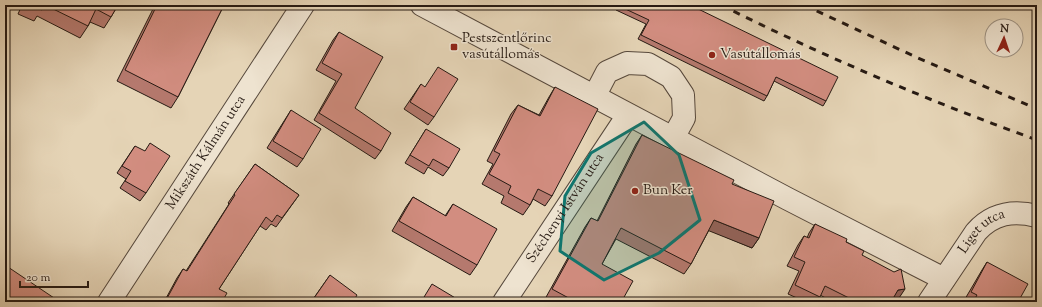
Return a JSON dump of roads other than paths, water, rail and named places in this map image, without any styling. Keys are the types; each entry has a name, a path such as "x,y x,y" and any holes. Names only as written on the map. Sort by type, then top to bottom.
{"street":[{"name":"Mikszáth Kálmán utca","path":"110,302 303,5"},
{"path":"422,5 788,199 944,279"},
{"path":"594,97 607,72 627,63 648,64 671,77 683,95 684,118 673,138"},
{"name":"Széchenyi István utca","path":"504,302 628,114"},
{"name":"Liget utca","path":"930,302 944,279 983,224 991,219 1010,213 1021,213 1037,216"}],"railway":[{"path":"721,5 837,60 916,94 1037,140"},
{"path":"804,5 918,58 1037,109"}],"place":[{"name":"Pestszentlőrinc vasútállomás","path":"454,47"},
{"name":"Vasútállomás","path":"712,55"},
{"name":"Bun Ker","path":"635,191"}]}
